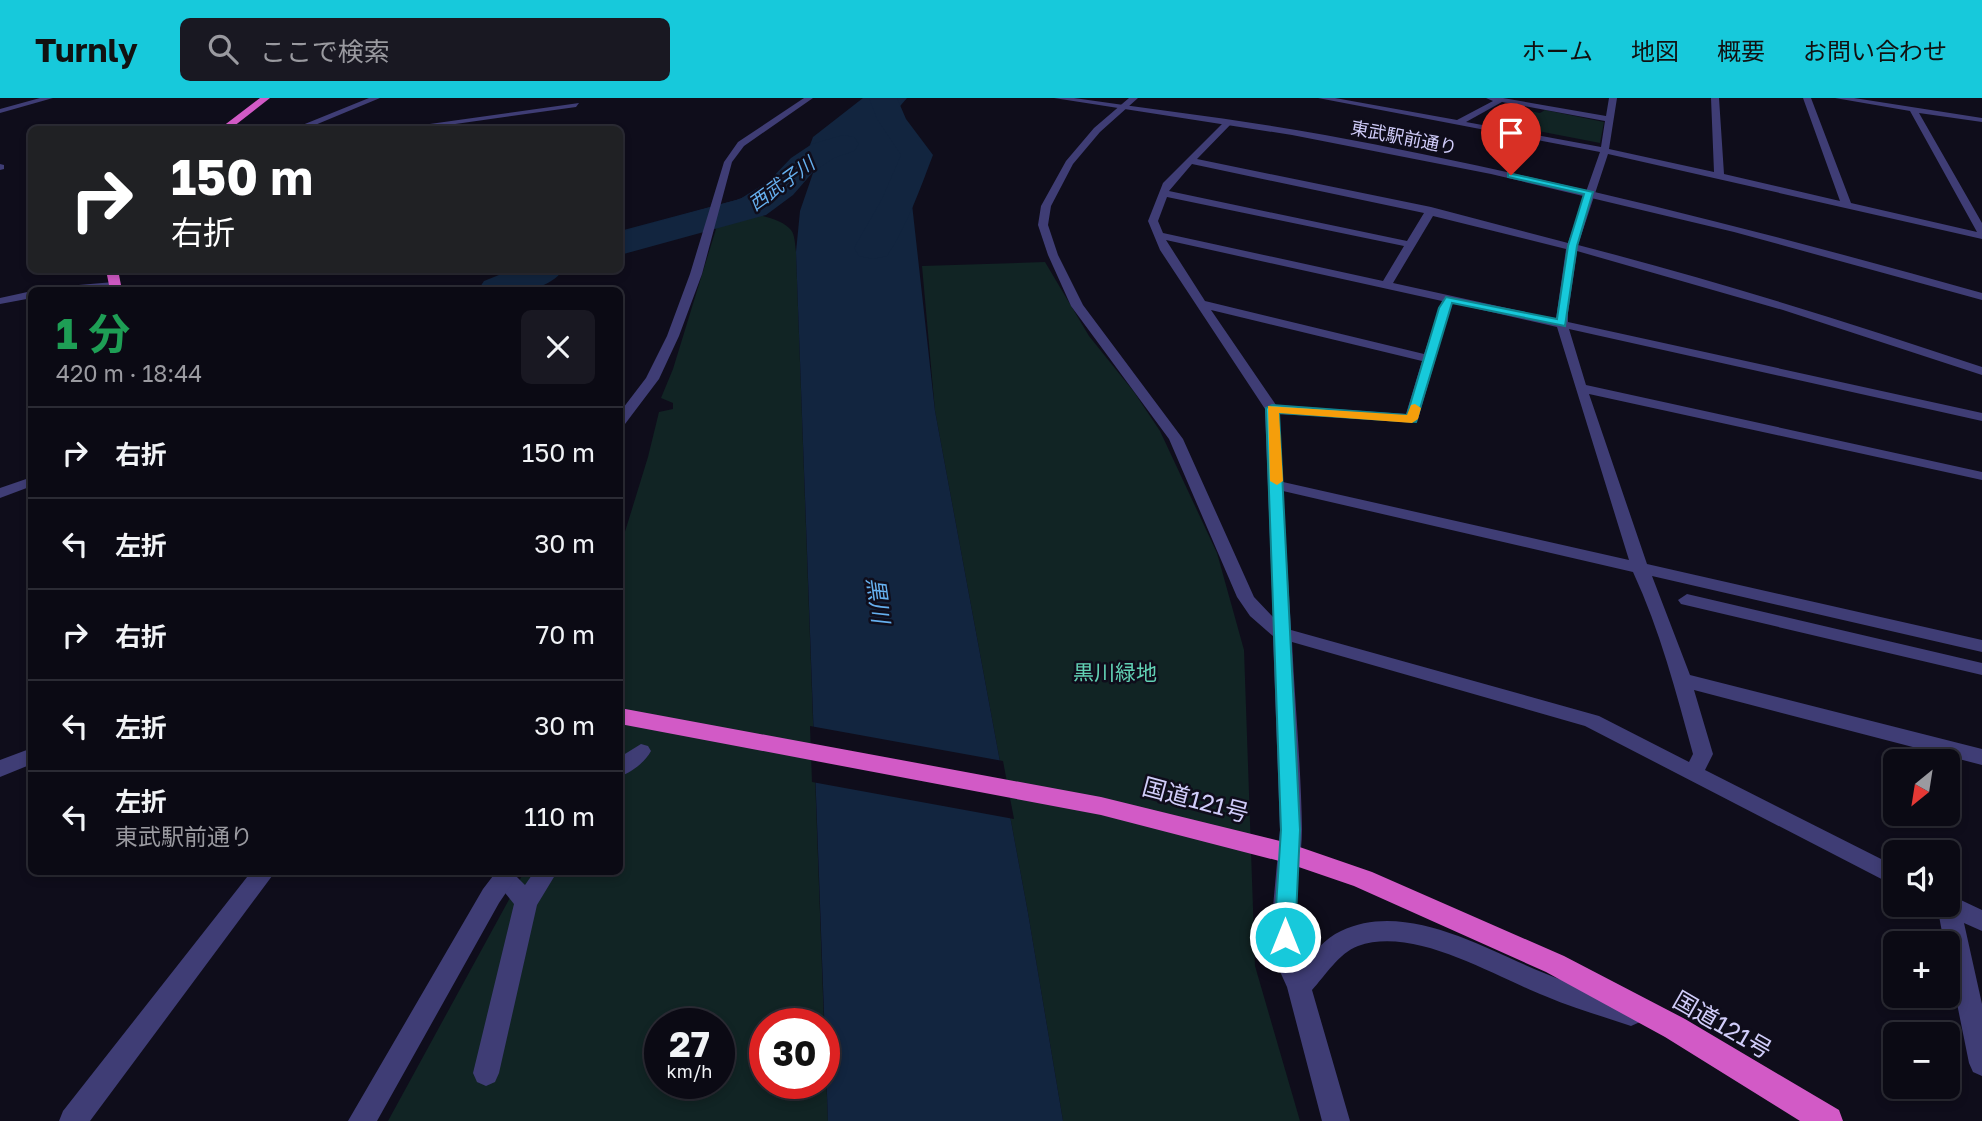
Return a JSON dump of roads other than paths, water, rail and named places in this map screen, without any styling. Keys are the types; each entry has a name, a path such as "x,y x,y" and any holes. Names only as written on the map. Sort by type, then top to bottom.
{"highway":[{"path":"228,126 266,98"},
{"name":"国道121号","path":"623,717 1101,806 1287,853 1363,879 1555,964 1675,1028 1791,1109 1828,1121"}],"street":[{"path":"0,111 49,98"},
{"path":"304,126 376,98"},
{"path":"625,406 652,379 673,336 696,274 729,162 741,144 809,98"},
{"name":"東武駅前通り","path":"1058,98 1123,104 1394,151 1589,192 1784,241 1982,297"},
{"path":"1322,98 1351,100 1605,150 1982,234"},
{"path":"1490,98 1610,119"},
{"path":"1613,98 1605,150 1572,246 1562,324 1640,568 1652,591 1682,681 1703,754 1693,773"},
{"path":"1715,98 1719,176"},
{"path":"1808,98 1846,203"},
{"path":"1839,98 1982,120"},
{"path":"1460,122 1501,100"},
{"path":"1123,104 1080,149 1060,176 1046,206 1043,225 1053,255 1077,306 1176,439 1234,566 1240,587 1255,614 1281,633 1592,721 1883,871"},
{"path":"420,126 576,105"},
{"path":"1914,111 1982,234"},
{"path":"1229,122 1166,185 1153,221 1165,250 1272,408 1291,830 1287,853 1284,918 1286,956 1299,987 1336,1121"},
{"path":"1191,160 1431,210 1572,246 1749,296 1982,371"},
{"path":"1163,193 1409,244"},
{"path":"1386,285 1431,210"},
{"path":"1159,235 1982,417"},
{"path":"0,301 28,295"},
{"path":"1272,408 1412,419 1444,308 1449,299"},
{"path":"1202,304 1429,359"},
{"path":"1581,388 1982,477"},
{"path":"0,494 28,483"},
{"path":"1277,485 1982,646"},
{"path":"1687,600 1982,669"},
{"path":"1682,681 1982,757"},
{"path":"623,766 641,751"},
{"path":"0,769 28,757"},
{"path":"74,1121 262,875"},
{"path":"362,1121 506,875 526,902"},
{"path":"486,1073 526,902 544,875"},
{"path":"1960,910 1982,921"},
{"path":"1951,917 1982,1063"},
{"path":"1299,987 1348,939 1365,933 1401,933 1445,942 1553,988 1675,1028"}],"water":[{"path":"863,98 907,98 889,119 910,155 912,204 935,411 1028,913 1063,1121 828,1121 827,1099 840,1099 840,1008 824,1008 796,252 800,211 813,173 812,168 799,182 750,205 623,238 623,230 736,200 774,186 807,153 813,137"}],"waterway":[{"name":"黒川","path":"873,248 899,199 917,155 892,119 883,98"},
{"name":"西武子川","path":"623,243 753,207 781,188 802,165 823,151 843,144"},
{"name":"西武子川","path":"506,287 536,273"}],"park label":[{"name":"黒川緑地","path":"1115,672"}]}
